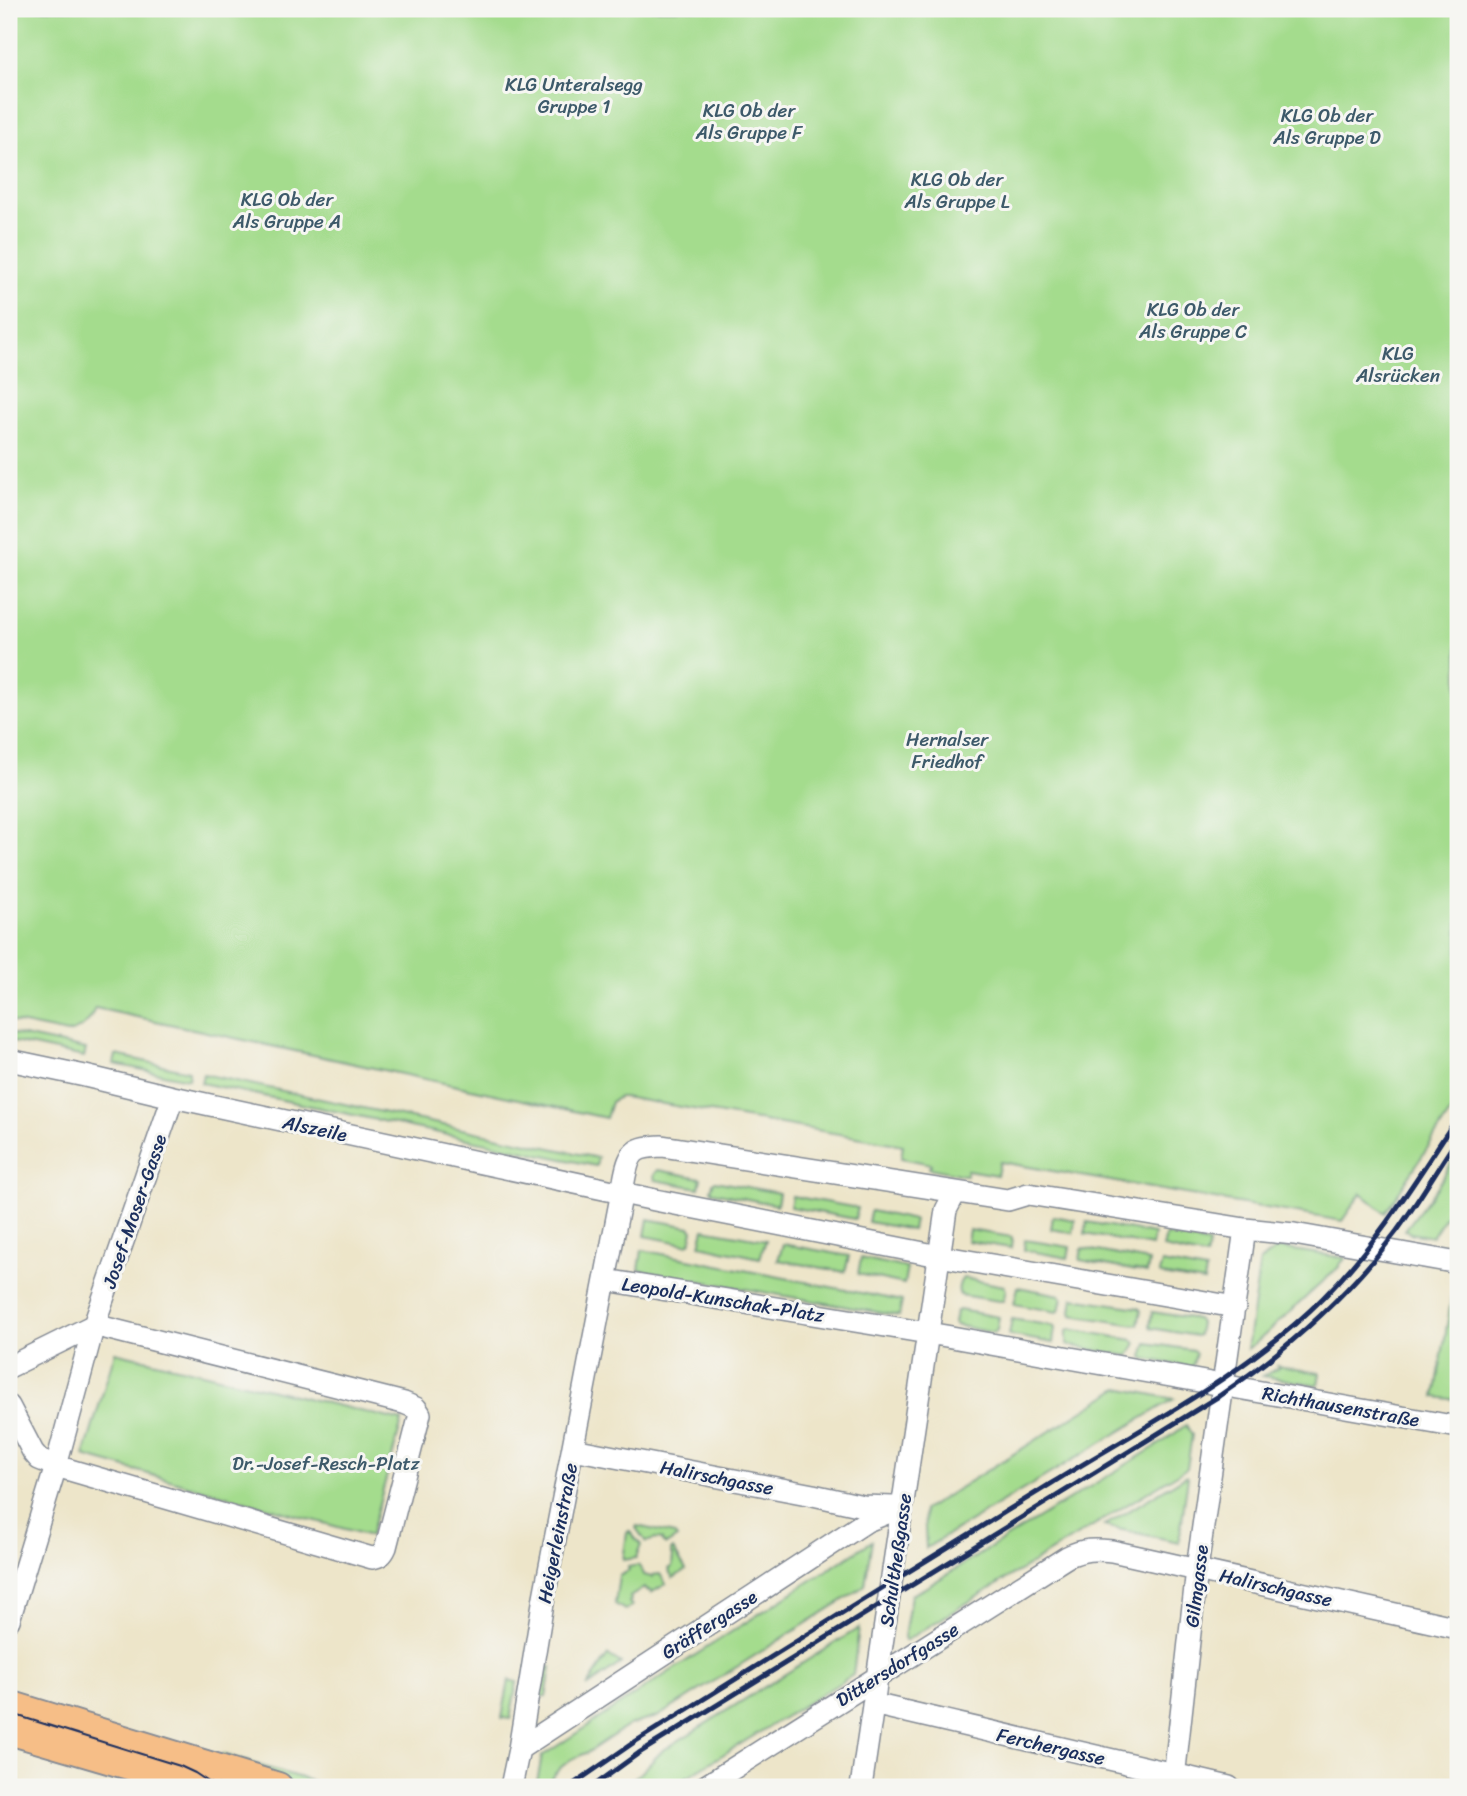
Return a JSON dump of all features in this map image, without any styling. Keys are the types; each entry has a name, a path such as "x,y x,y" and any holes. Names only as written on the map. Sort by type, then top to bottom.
{"main road":[{"path":"9,1704 239,1781 278,1787"},
{"path":"9,1730 204,1787"}],"street":[{"name":"Alszeile","path":"9,1060 622,1193"},
{"name":"Josef-Moser-Gasse","path":"94,1325 173,1097"},
{"name":"Leopold-Kunschak-Platz","path":"1224,1385 606,1280 629,1159 636,1150 646,1146 662,1146 1009,1200 1028,1194 1245,1229"},
{"path":"928,1334 946,1210 955,1192"},
{"path":"622,1193 939,1256 1235,1307"},
{"path":"1224,1385 1245,1229 1294,1234 1458,1263"},
{"name":"Heigerleinstraße","path":"511,1787 544,1597 606,1280"},
{"path":"9,1367 94,1325 404,1403 416,1408 420,1414 386,1547 377,1558 366,1558 39,1459 9,1406"},
{"path":"9,1620 56,1466 94,1325"},
{"name":"Schultheßgasse","path":"861,1787 928,1334"},
{"name":"Richthausenstraße","path":"1224,1385 1458,1427"},
{"name":"Gilmgasse","path":"1173,1781 1197,1569 1224,1385"},
{"name":"Halirschgasse","path":"573,1449 863,1506 902,1507"},
{"name":"Gräffergasse","path":"519,1749 867,1521 902,1507"},
{"name":"Halirschgasse","path":"1094,1549 1197,1569 1458,1628"},
{"name":"Dittersdorfgasse","path":"704,1787 1067,1558 1081,1550 1094,1549"},
{"name":"Ferchergasse","path":"873,1704 1173,1781 1229,1787"}],"green space":[{"name":"Hernalser Friedhof","path":"9,9 1458,9 1458,1101 1385,1213 1361,1193 1342,1221 1000,1162 997,1175 967,1170 966,1175 963,1175 929,1168 931,1164 901,1158 903,1145 623,1097 611,1102 606,1118 95,1008 85,1025 67,1033 9,1021"},
{"path":"9,1033 86,1049 84,1057 9,1041"},
{"path":"116,1055 189,1071 188,1079 114,1064"},
{"path":"203,1074 598,1158 596,1166 201,1083"},
{"path":"1458,1152 1458,1196 1432,1237 1409,1233 1405,1230 1436,1189"},
{"path":"658,1170 701,1178 699,1188 655,1180 654,1175"},
{"path":"715,1181 779,1193 777,1205 713,1192 711,1190"},
{"path":"792,1196 858,1208 855,1219 790,1207"},
{"path":"871,1211 914,1220 912,1230 868,1222"},
{"path":"1053,1216 1075,1220 1073,1233 1051,1229"},
{"path":"648,1219 690,1227 693,1230 690,1243 645,1236"},
{"path":"1087,1222 1154,1234 1152,1246 1085,1234"},
{"path":"704,1229 766,1240 760,1258 700,1245"},
{"path":"969,1230 1012,1237 1011,1248 967,1241"},
{"path":"1166,1235 1209,1244 1206,1257 1163,1248"},
{"path":"1025,1240 1070,1247 1068,1258 1024,1250"},
{"path":"783,1244 849,1256 845,1272 778,1260"},
{"path":"1082,1248 1149,1261 1147,1273 1080,1260"},
{"path":"1280,1248 1346,1258 1247,1349 1260,1261"},
{"path":"642,1250 902,1301 899,1316 639,1270"},
{"path":"861,1258 907,1268 904,1284 858,1274"},
{"path":"1162,1263 1206,1271 1204,1282 1161,1275 1159,1273"},
{"path":"963,1278 1004,1286 1006,1290 1003,1301 960,1295 959,1286"},
{"path":"1018,1287 1060,1295 1062,1298 1059,1311 1014,1304"},
{"path":"1453,1289 1458,1290 1458,1400 1435,1397"},
{"path":"1073,1298 1139,1308 1141,1311 1138,1324 1072,1315"},
{"path":"956,1311 999,1317 997,1330 994,1333 955,1325"},
{"path":"1152,1312 1197,1319 1200,1323 1198,1335 1151,1328"},
{"path":"1012,1319 1053,1326 1053,1343 1009,1335"},
{"path":"1069,1329 1133,1340 1136,1343 1129,1356 1067,1345"},
{"path":"1147,1343 1193,1350 1196,1353 1193,1365 1190,1367 1146,1359 1143,1357"},
{"name":"Dr.-Josef-Resch-Platz","path":"115,1352 402,1421 370,1536 84,1456"},
{"path":"1277,1366 1320,1373 1318,1385 1263,1376 1278,1368"},
{"path":"1119,1388 1174,1399 926,1548 924,1510"},
{"path":"1186,1425 1192,1435 1187,1468 905,1641 911,1595 1163,1442"},
{"path":"1186,1476 1179,1542 1104,1526"},
{"path":"637,1526 674,1534 677,1538 666,1545 660,1539 646,1542"},
{"path":"629,1531 641,1545 636,1558 623,1560 627,1533"},
{"path":"872,1541 865,1585 856,1592 657,1717 629,1725 588,1752 570,1760 550,1780 536,1787 542,1756"},
{"path":"673,1549 686,1570 673,1578 668,1569 672,1566"},
{"path":"638,1565 644,1575 652,1577 660,1574 666,1584 651,1593 644,1588 630,1597 632,1606 625,1610 615,1604 619,1576 629,1571 628,1567"},
{"path":"859,1628 853,1675 670,1787 621,1787 641,1773 662,1751"},
{"path":"608,1655 621,1663 587,1687"},
{"path":"544,1666 551,1667 546,1697 539,1696"},
{"path":"509,1680 517,1682 510,1719 502,1718"},
{"path":"9,1738 112,1774 107,1776 9,1746"},
{"path":"222,1754 331,1787 301,1787 220,1762"}],"tram line":[{"path":"9,1713 180,1766 216,1787"}],"railway":[{"path":"569,1787 633,1743 1193,1398 1261,1352 1323,1298 1361,1256 1395,1211 1458,1116"},
{"path":"592,1787 639,1753 1219,1396 1244,1378 1314,1322 1357,1279 1396,1232 1458,1138"}],"park label":[{"name":"KLG Unteralsegg Gruppe 1","path":"574,95"},
{"name":"KLG Ob der Als Gruppe F","path":"749,121"},
{"name":"KLG Ob der Als Gruppe D","path":"1327,126"},
{"name":"KLG Ob der Als Gruppe L","path":"957,190"},
{"name":"KLG Ob der Als Gruppe A","path":"287,210"},
{"name":"KLG Ob der Als Gruppe C","path":"1193,320"},
{"name":"KLG Alsrücken","path":"1398,364"}]}
